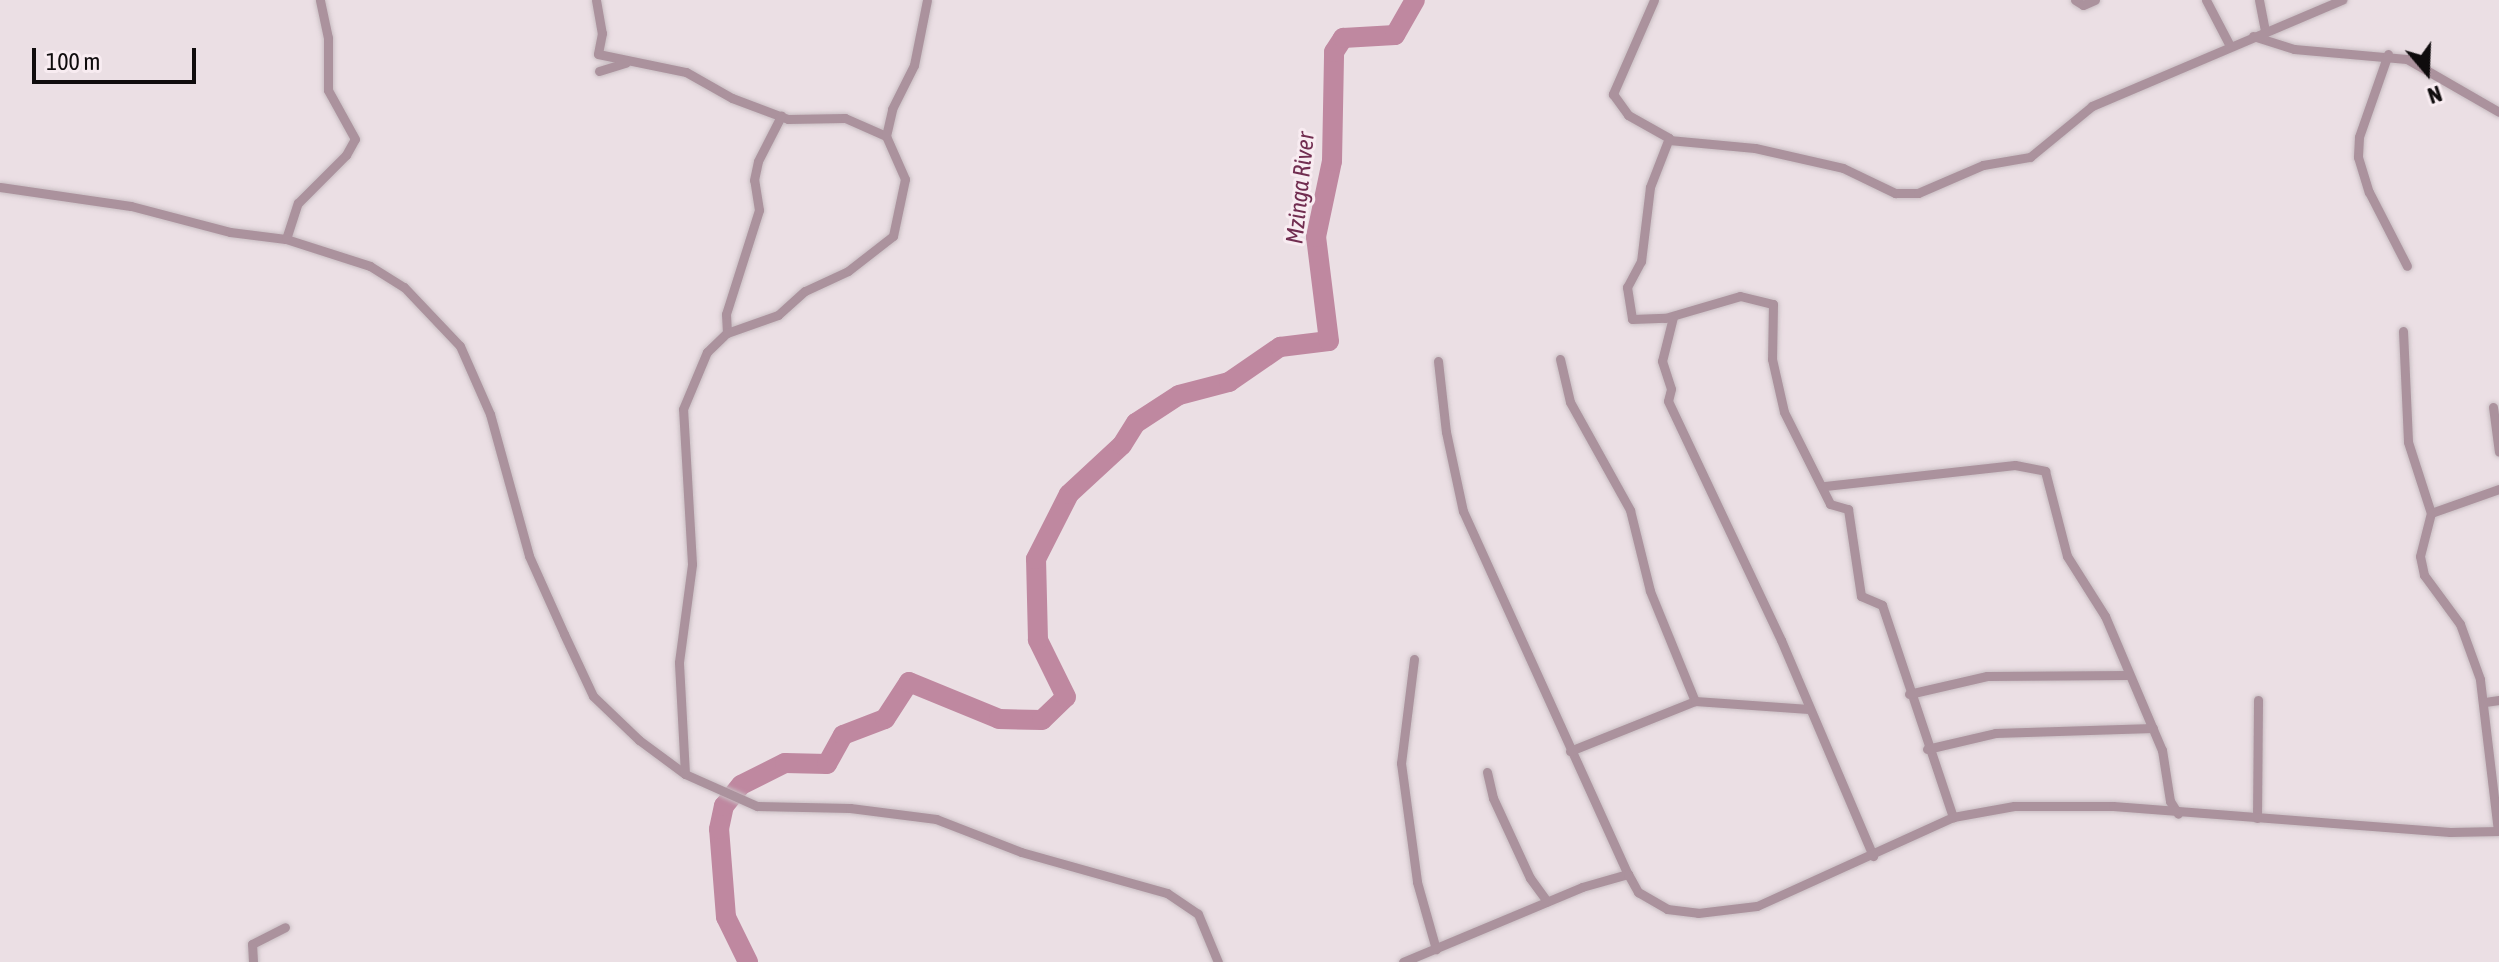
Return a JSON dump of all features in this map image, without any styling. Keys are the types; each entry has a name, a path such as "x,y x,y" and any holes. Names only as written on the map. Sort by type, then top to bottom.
{"street":[{"path":"286,239 298,203 346,155 355,139 328,90 328,38 320,0"},
{"path":"596,0 602,33 598,54 626,63 686,72 732,98 781,116 845,118 886,136"},
{"path":"685,774 679,662 692,564 683,409 707,352 727,333 778,315 805,291 848,271 893,236 905,179 886,136 892,109 914,65 927,0"},
{"path":"1654,0 1613,94 1618,107 1669,140 1755,148 1843,168 1895,193 1918,193 1983,165 2030,157 2092,106 2342,0"},
{"path":"2075,0 2083,5 2095,0"},
{"path":"2206,0 2230,46"},
{"path":"2259,0 2265,32"},
{"path":"2253,36 2294,49 2388,54 2427,66 2499,112"},
{"path":"2388,54 2359,137 2358,157 2378,212 2407,266"},
{"path":"599,71 626,63"},
{"path":"727,333 729,300 755,232 758,161 781,116"},
{"path":"1669,140 1650,187 1641,261 1626,291 1634,321 1673,317 1740,296 1773,304 1775,388 1802,455 1825,486 1830,504 1848,509 1861,596 1882,605 1927,749 1953,817"},
{"path":"0,187 131,206 230,232 286,239 370,266 404,287 460,346 490,414 529,556 593,696 685,774 746,803 936,819 1021,852 1167,893 1198,914 1218,962"},
{"path":"1673,317 1662,361 1671,389 1668,401 1873,856"},
{"path":"1438,361 1446,432 1463,511 1570,751 1638,892 1667,909 1698,913 1780,900 1953,817 2014,806 2113,806 2178,814 2498,831 2485,702 2460,624 2420,567 2431,513 2408,442 2403,331"},
{"path":"1560,359 1570,402 1630,510 1650,591 1695,701"},
{"path":"2493,407 2499,452"},
{"path":"1825,486 2015,465 2045,471 2067,556 2105,616 2153,728 2170,801 2178,814"},
{"path":"2431,513 2499,489"},
{"path":"1414,659 1401,763 1417,882 1436,949"},
{"path":"1909,694 1987,676 2129,675"},
{"path":"2257,818 2258,700"},
{"path":"2485,702 2499,700"},
{"path":"1570,751 1695,701 1809,709"},
{"path":"1927,749 1995,733 2153,728"},
{"path":"1487,772 1493,798 1530,878 1547,901"},
{"path":"1403,962 1547,901 1628,874"},
{"path":"253,962 252,944 285,927"}],"waterway":[{"name":"Mzinga River","path":"748,962 726,917 719,829 724,806 741,785 785,763 827,764 843,735 885,719 909,682 999,719 1042,720 1066,697 1038,640 1036,559 1069,494 1122,445 1136,423 1179,395 1229,382 1280,347 1329,341 1316,237 1332,161 1334,52 1343,38 1395,35 1415,0"}]}
